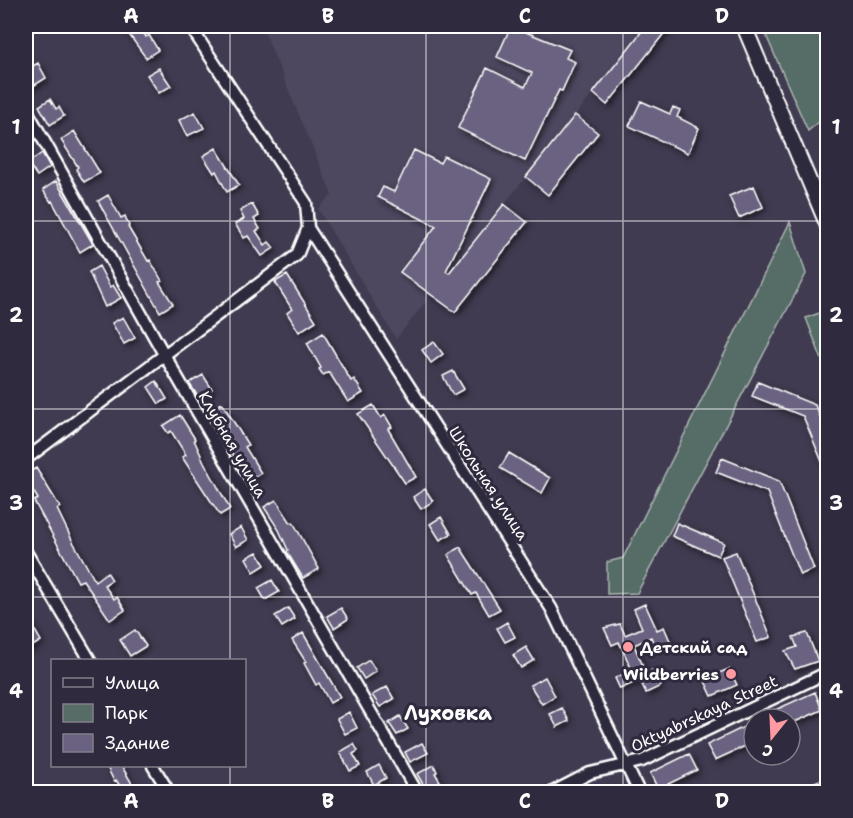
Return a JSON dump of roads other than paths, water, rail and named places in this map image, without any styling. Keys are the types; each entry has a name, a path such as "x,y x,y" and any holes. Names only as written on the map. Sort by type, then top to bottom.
{"main road":[{"path":"744,26 828,226"}],"street":[{"name":"Школьная улица","path":"190,26 306,203 308,228 551,608 626,765"},
{"name":"Клубная улица","path":"26,109 165,356 417,792"},
{"path":"26,459 297,255 308,228"},
{"path":"26,552 89,659"},
{"name":"Oktyabrskaya Street","path":"553,792 590,773 642,761 828,672"},
{"name":"Oktyabrskaya Street","path":"626,765 639,792"},
{"path":"154,767 169,792"}],"place":[{"name":"Детский сад","path":"628,647"},
{"name":"Wildberries","path":"731,674"}],"district":[{"name":"Луховка","path":"448,713"}]}
